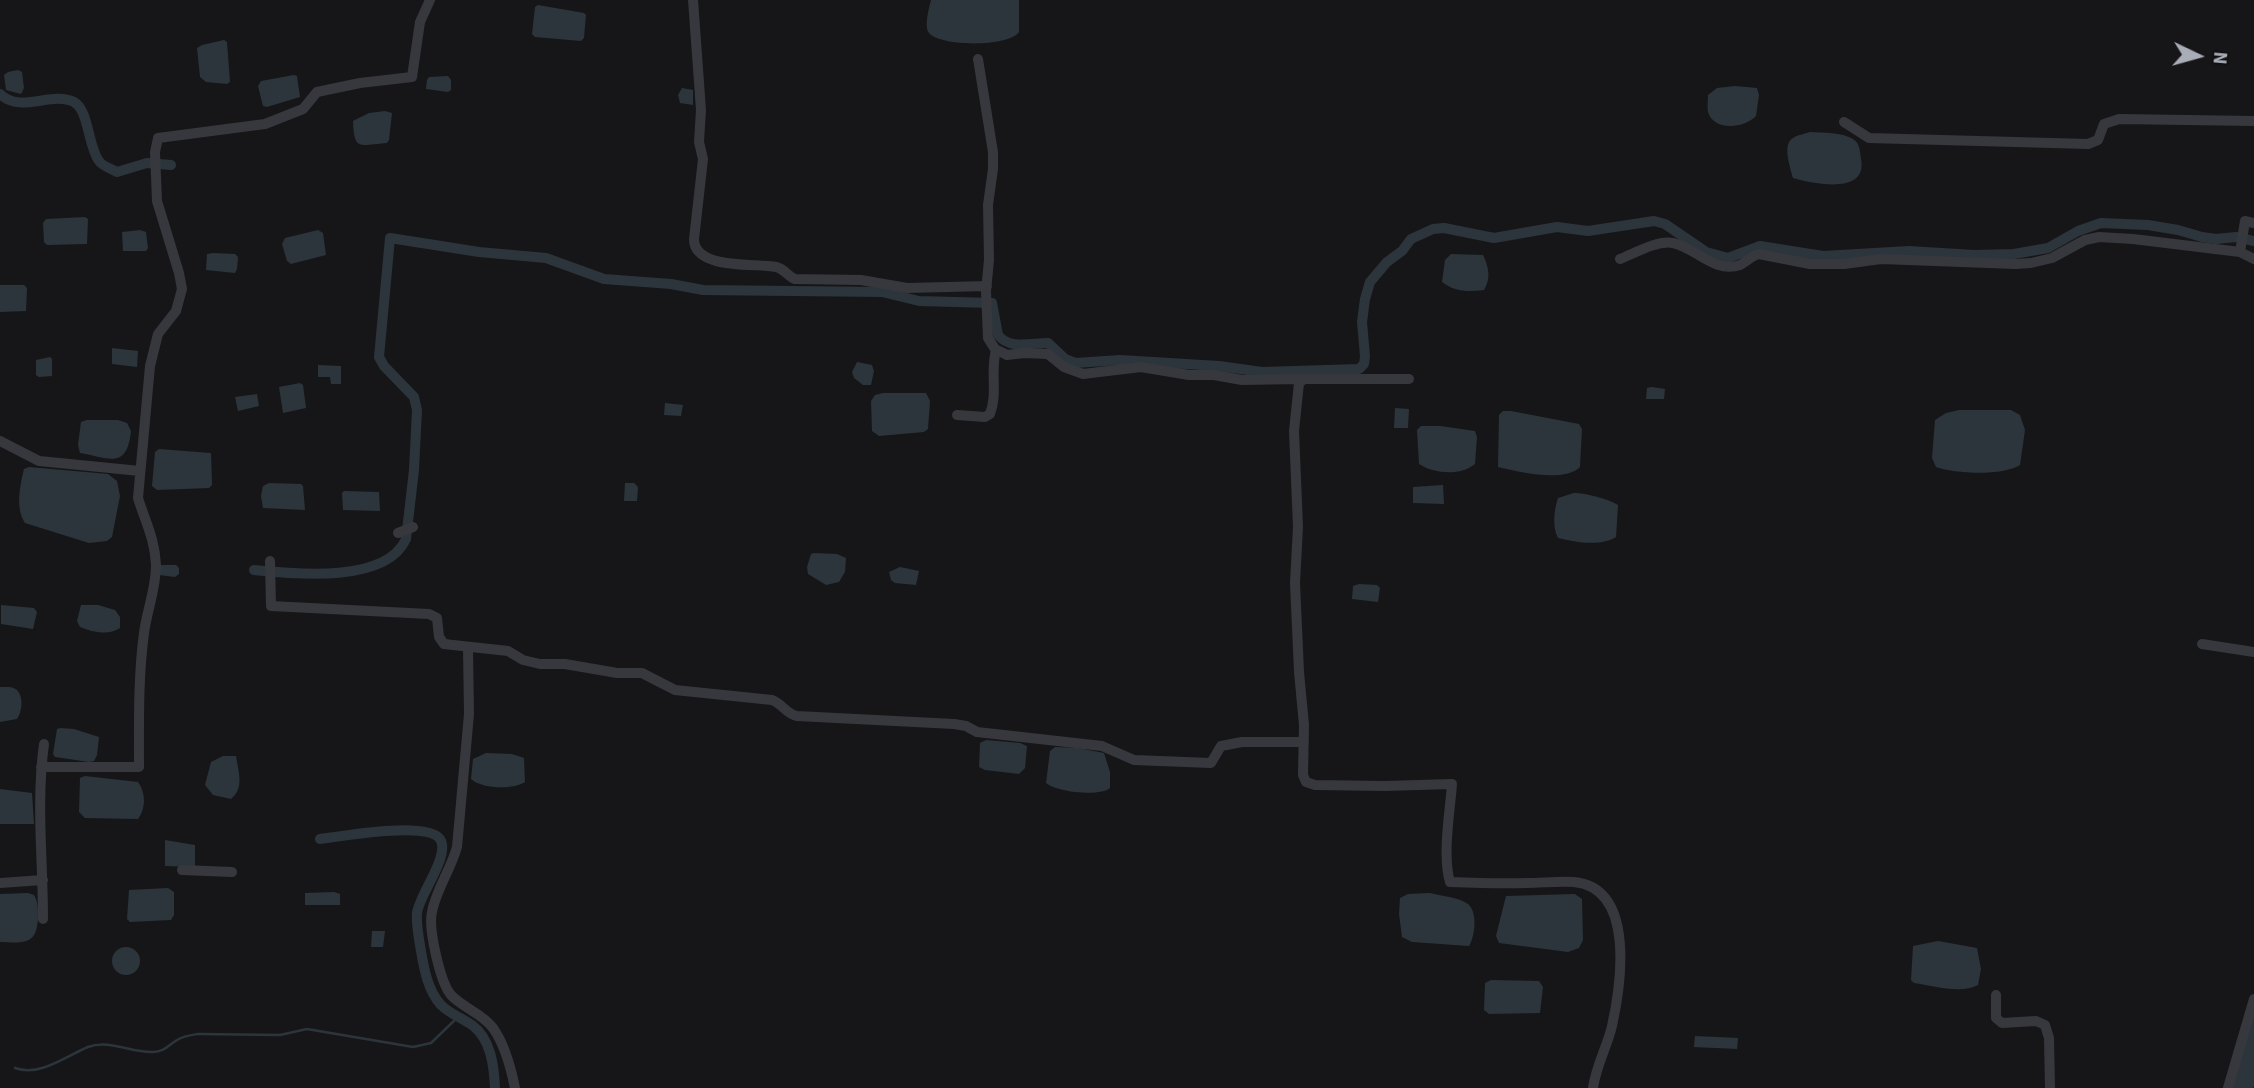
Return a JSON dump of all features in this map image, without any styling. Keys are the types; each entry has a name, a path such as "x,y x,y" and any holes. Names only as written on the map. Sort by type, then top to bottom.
{"street":[{"path":"41,767 139,767 140,674 145,629 154,594 156,564 148,519 138,498 140,471 152,356 158,334 176,311 182,289 180,273 157,201 155,152 158,138 164,135 250,127 303,109 317,92 360,83 412,77 420,22 430,0"},
{"path":"694,0 701,110 699,142 703,159 694,239 698,254 718,262 779,268 794,279 861,279 907,288 986,289"},
{"path":"978,59 993,152 988,205 986,289 988,338 996,350 1007,355 1024,352 1048,354 1064,367 1083,374 1141,367 1189,375 1214,374 1242,380 1409,379"},
{"path":"1844,122 1869,138 2088,144 2098,140 2104,124 2119,119 2254,121"},
{"path":"2240,250 2249,224"},
{"path":"1620,259 1671,243 1710,262 1724,265 1740,265 1759,254 1810,264 1844,264 1881,259 2031,264 2052,258 2085,240 2110,237 2240,250 2254,259"},
{"path":"957,415 985,417 990,414 993,398 992,368 996,350"},
{"path":"1300,380 1294,431 1298,527 1295,583 1304,742 1303,775 1309,784 1452,784 1448,834 1450,882 1576,882 1602,894 1612,906 1620,945 1611,1027 1593,1088"},
{"path":"0,441 39,461 140,471"},
{"path":"398,533 413,527"},
{"path":"271,561 271,606 429,614 438,618 440,641 468,648 508,650 523,660 540,664 565,664 617,673 642,673 676,690 772,700 778,702 788,714 797,716 954,724 977,732 1102,746 1134,760 1206,764 1214,759 1225,744 1242,741 1304,742"},
{"path":"2202,645 2254,652"},
{"path":"468,648 468,736 457,847 435,902 431,925 444,982 450,994 490,1025 506,1054 515,1088"},
{"path":"43,919 38,806 44,744"},
{"path":"182,870 232,872"},
{"path":"0,883 43,880"},
{"path":"1996,995 1996,1018 2002,1023 2036,1021 2045,1026 2049,1038 2050,1088"},
{"path":"2228,1088 2254,999"}],"shaded area":[{"path":"931,0 1019,0 1019,32 1013,37 989,43 960,43 936,38 929,33 927,26"},
{"path":"538,5 584,13 584,38 581,41 535,37 532,34 535,7"},
{"path":"224,40 227,42 230,82 206,82 200,77 197,48"},
{"path":"18,70 22,72 24,88 21,94 6,90 4,75"},
{"path":"297,76 300,97 263,106 258,86 261,81"},
{"path":"448,76 451,90 448,92 426,89 429,77"},
{"path":"682,88 693,90 693,105 680,103 678,95"},
{"path":"1717,88 1757,88 1759,95 1756,116 1738,125 1716,123 1708,112 1708,95"},
{"path":"369,113 392,113 387,143 365,145 357,142 353,121"},
{"path":"1810,132 1838,134 1855,141 1861,159 1861,170 1856,178 1838,184 1826,184 1793,178 1788,145 1795,137"},
{"path":"46,219 88,219 87,244 47,245 44,242 43,223"},
{"path":"318,230 323,233 326,255 291,264 287,261 282,244 285,238"},
{"path":"122,232 146,232 146,251 123,251"},
{"path":"207,254 235,254 238,257 235,273 206,270"},
{"path":"1451,254 1483,255 1488,273 1484,290 1462,290 1442,282 1445,260"},
{"path":"0,285 24,285 27,288 26,311 0,312"},
{"path":"112,348 138,351 137,367 112,364"},
{"path":"50,357 52,376 39,377 36,375 36,360"},
{"path":"857,362 872,365 874,371 871,385 863,385 854,378 852,372"},
{"path":"318,365 341,366 341,384 331,384 330,377 318,377"},
{"path":"300,383 303,385 306,408 283,413 279,387"},
{"path":"1647,388 1665,389 1664,399 1646,399"},
{"path":"926,393 930,401 928,429 924,432 879,436 872,431 871,401 875,395"},
{"path":"257,394 259,406 238,411 235,397"},
{"path":"665,403 683,405 681,416 664,415"},
{"path":"1395,408 1409,409 1408,428 1394,428"},
{"path":"1959,410 2011,410 2020,415 2025,430 2020,465 2003,471 1979,473 1936,467 1932,458 1935,420 1946,413"},
{"path":"1503,411 1579,424 1582,429 1580,467 1573,472 1553,475 1498,467 1499,415"},
{"path":"118,420 127,423 131,431 125,452 121,456 108,459 80,453 78,445 81,422"},
{"path":"1421,426 1475,431 1475,464 1455,472 1447,472 1432,470 1419,464 1417,430"},
{"path":"159,449 211,453 212,485 209,488 157,490 152,486 155,452"},
{"path":"29,467 108,474 117,481 120,496 112,537 107,541 89,543 25,523 20,511 19,497 24,469"},
{"path":"269,483 301,484 305,510 263,508 263,486"},
{"path":"625,483 634,483 638,487 637,501 624,501"},
{"path":"1443,485 1444,504 1413,503 1413,487"},
{"path":"344,491 379,492 380,511 343,510"},
{"path":"1574,493 1597,497 1618,505 1616,537 1595,543 1558,538 1554,518 1558,498"},
{"path":"811,554 837,554 846,558 845,572 839,582 826,585 808,574 807,567"},
{"path":"161,565 176,565 179,574 175,577 159,575"},
{"path":"900,567 919,571 916,585 895,583 891,580 889,572"},
{"path":"1377,585 1380,588 1378,602 1352,599 1353,586"},
{"path":"1,605 34,608 37,612 33,629 1,624"},
{"path":"81,605 98,605 115,610 120,617 120,628 106,633 80,627 77,621"},
{"path":"0,687 13,688 21,696 22,704 17,719 0,722"},
{"path":"57,729 74,729 99,737 94,761 55,757 53,754"},
{"path":"986,740 1027,746 1025,768 1019,774 979,767 980,743"},
{"path":"1055,747 1104,753 1110,772 1110,788 1097,792 1078,792 1059,789 1046,783 1050,751"},
{"path":"486,753 512,754 524,758 525,782 498,787 482,785 471,779 473,759"},
{"path":"223,756 236,756 239,785 231,799 213,795 205,785 211,762"},
{"path":"85,776 138,782 144,800 138,819 85,818 79,812 80,778"},
{"path":"0,789 32,793 34,824 0,824"},
{"path":"165,840 195,845 195,867 165,866"},
{"path":"168,888 174,892 174,915 171,920 130,922 127,919 129,890"},
{"path":"305,893 340,894 340,905 305,905"},
{"path":"1430,893 1460,900 1471,908 1474,925 1469,946 1412,942 1402,937 1400,898 1408,894"},
{"path":"0,894 34,895 38,905 35,933 23,942 0,942"},
{"path":"1575,894 1582,899 1583,940 1579,948 1568,952 1499,943 1496,936 1506,896"},
{"path":"372,931 385,931 383,947 371,947"},
{"path":"1938,941 1977,948 1981,969 1978,985 1964,989 1947,988 1914,983 1911,980 1913,946"},
{"path":"126,947 136,951 140,961 136,971 126,975 116,971 112,961 116,951"},
{"path":"1491,980 1539,981 1543,987 1540,1013 1489,1014 1484,1010 1485,983"},
{"path":"2254,1007 2254,1086 2231,1088"},
{"path":"1695,1036 1738,1038 1737,1049 1694,1047"}],"waterway":[{"path":"0,94 17,102 56,99 74,102 86,120 95,155 105,166 117,172 147,163 171,165"},
{"path":"254,570 314,574 360,570 395,553 406,539 414,470 417,410 414,397 384,366 379,357 390,238 479,252 546,258 604,279 671,284 703,290 882,292 919,301 992,303 998,335 1003,340 1021,345 1048,343 1065,359 1075,363 1120,360 1219,366 1262,372 1359,369 1364,364 1362,322 1370,282 1411,239 1433,229 1444,228 1494,238 1557,227 1588,231 1654,221 1665,224 1706,252 1728,258 1760,246 1823,256 1909,251 1974,255 2014,254 2048,248 2078,231 2101,223 2148,225 2202,237 2236,237 2254,241"},
{"path":"320,839 402,830 432,834 440,839 442,846 438,865 417,913 424,965 430,987 441,1005 472,1025 483,1038 492,1062 495,1088"},
{"path":"15,1068 43,1068 96,1045 157,1052 177,1040 198,1034 280,1035 307,1029 413,1047 431,1043 458,1017"}]}
